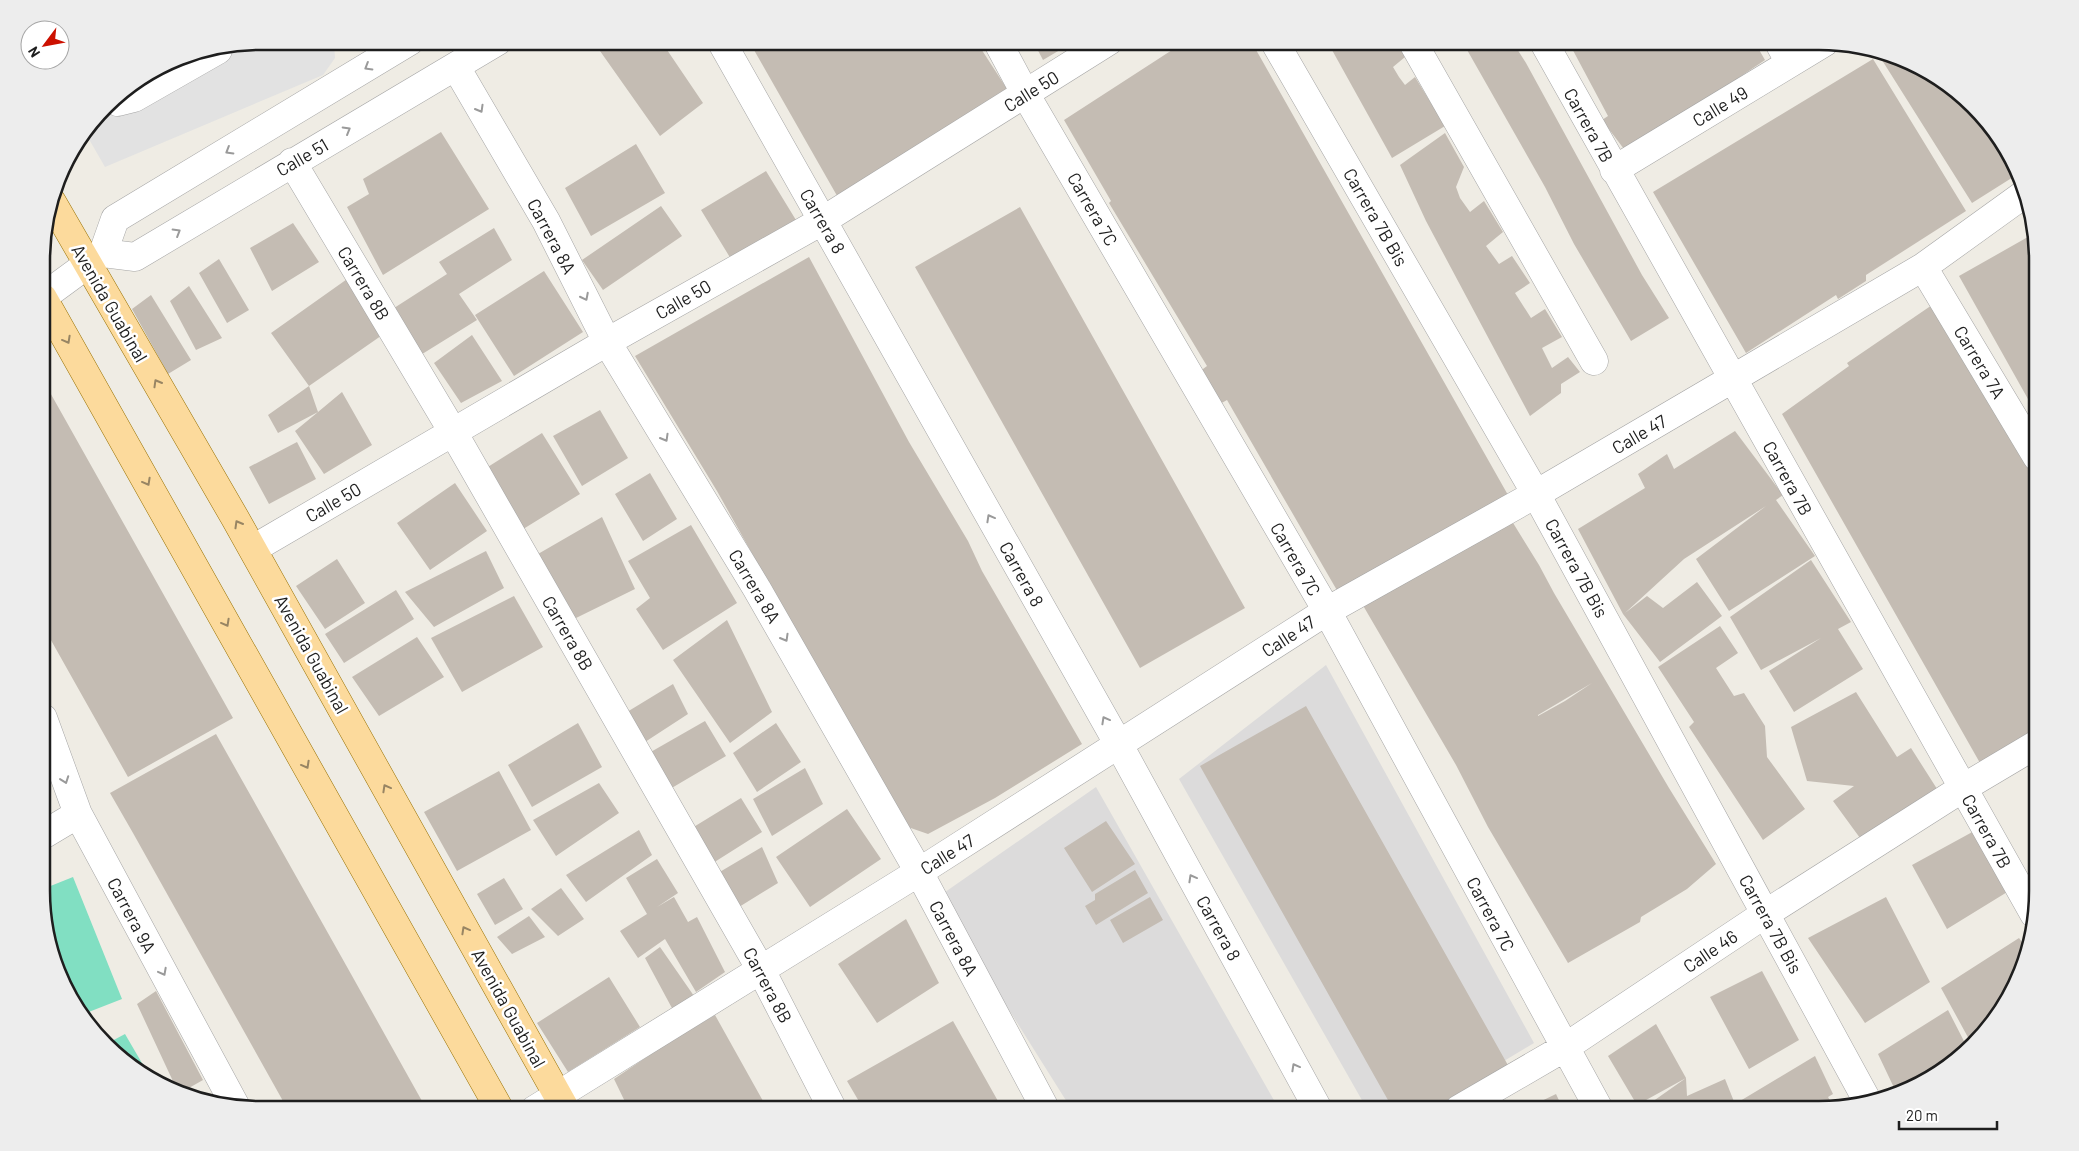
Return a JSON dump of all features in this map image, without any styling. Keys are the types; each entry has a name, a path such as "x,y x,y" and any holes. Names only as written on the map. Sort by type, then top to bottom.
{"main road":[{"name":"Avenida Guabinal","path":"57,208 95,259 253,549 561,1101"},
{"path":"50,309 495,1101"}],"street":[{"path":"50,292 95,259 116,219 395,50"},
{"name":"Calle 51","path":"95,259 135,257 483,50"},
{"name":"Carrera 8","path":"726,50 1119,745 1313,1101"},
{"name":"Carrera 7C","path":"1003,50 1026,95 1327,612 1594,1101"},
{"name":"Calle 50","path":"253,549 607,342 822,221 1095,50"},
{"name":"Carrera 7B Bis","path":"1279,50 1536,494 1865,1096"},
{"path":"1417,50 1594,360"},
{"name":"Carrera 7B","path":"1548,50 2029,905"},
{"name":"Calle 49","path":"1614,170 1784,52"},
{"path":"124,101 134,98 205,57"},
{"name":"Carrera 8A","path":"456,67 546,222 607,342 762,598 919,872 1041,1101"},
{"name":"Carrera 8B","path":"292,162 453,432 761,970 828,1101"},
{"name":"Calle 47","path":"564,1101 761,970 919,872 1327,612 1536,494 1924,267 2019,198"},
{"name":"Carrera 7A","path":"1924,267 2029,444"},
{"name":"Carrera 9A","path":"50,737 78,814 232,1099"},
{"name":"Calle 46","path":"1473,1101 1564,1048 1765,914 1963,788 2029,749"},
{"path":"50,831 78,814"}],"shaded area":[{"path":"246,50 335,50 335,58 323,75 105,167 88,138 122,102 155,78 193,61 219,54"},
{"path":"1326,665 1534,1043 1437,1101 1362,1101 1179,779"},
{"path":"1096,787 1274,1101 1066,1101 938,897"}],"green space":[{"path":"73,877 122,999 88,1012 85,1008 66,971 57,945 50,905 50,886"},
{"path":"125,1034 144,1067 132,1058 113,1040"}],"building":[{"path":"667,50 703,103 660,136 600,51"},
{"path":"754,50 982,50 1009,92 840,201"},
{"path":"1038,50 1060,50 1043,60"},
{"path":"1172,50 1256,50 1508,495 1342,599 1227,400 1218,405 1199,372 1207,366 1109,203 1111,201 1064,120"},
{"path":"1332,50 1401,50 1405,57 1393,67 1405,85 1415,77 1445,126 1392,158"},
{"path":"1467,50 1518,50 1642,275 1669,318 1631,341 1574,244 1545,187"},
{"path":"1573,50 1759,50 1765,60 1627,153 1602,120 1608,116"},
{"path":"1873,59 1966,211 1866,275 1866,281 1838,299 1836,295 1746,353 1653,192"},
{"path":"1882,60 1924,78 1947,93 1977,122 1994,143 2012,178 1972,203"},
{"path":"441,132 489,209 383,275 347,207 369,194 363,179"},
{"path":"1445,133 1464,167 1456,187 1460,198 1470,212 1484,201 1503,232 1486,246 1499,264 1512,256 1530,283 1515,293 1531,318 1545,309 1562,337 1542,348 1552,368 1568,357 1580,372 1561,384 1561,393 1530,416 1426,221 1400,165"},
{"path":"636,144 665,193 591,236 565,188"},
{"path":"766,171 799,225 734,264 701,210"},
{"path":"661,206 682,236 603,290 582,260"},
{"path":"1020,207 1245,608 1140,668 915,267"},
{"path":"293,223 319,262 272,291 250,248"},
{"path":"494,228 512,260 459,294 477,320 419,356 391,310 447,274 439,262"},
{"path":"2028,237 2029,401 1959,276"},
{"path":"809,257 909,442 968,541 982,571 1082,744 995,798 928,834 905,826 717,491 635,356"},
{"path":"219,259 249,310 227,323 199,273"},
{"path":"544,271 583,332 514,376 475,315"},
{"path":"350,277 388,331 309,386 271,333"},
{"path":"189,286 222,338 196,350 170,301"},
{"path":"151,295 191,360 168,374 132,309"},
{"path":"1935,303 2029,462 2029,734 1980,763 1782,414 1849,366 1847,363"},
{"path":"472,335 502,381 461,403 434,363"},
{"path":"309,386 318,412 278,433 268,415"},
{"path":"50,392 233,718 128,777 50,638"},
{"path":"342,392 372,445 324,474 295,431"},
{"path":"600,410 628,458 582,486 553,436"},
{"path":"1735,431 1783,495 1776,500 1815,556 1729,611 1696,559 1766,506 1684,559 1625,613 1647,596 1663,608 1697,582 1722,616 1660,662 1623,614 1578,529 1645,488 1638,474 1667,454 1674,469"},
{"path":"542,433 580,494 520,531 483,470"},
{"path":"297,442 316,479 269,504 249,467"},
{"path":"650,473 677,519 643,541 615,494"},
{"path":"455,483 487,531 430,570 397,523"},
{"path":"602,517 635,589 574,619 538,554"},
{"path":"1510,518 1669,788 1716,864 1687,889 1641,917 1640,922 1568,963 1488,827 1456,765 1361,602","holes":["1592,683 1565,701 1538,716"]},
{"path":"691,525 737,603 663,650 636,609 650,598 628,561"},
{"path":"486,551 504,588 434,627 405,592"},
{"path":"337,559 365,603 325,629 296,586"},
{"path":"1811,560 1851,622 1838,629 1863,669 1794,712 1769,671 1821,638 1761,670 1730,617"},
{"path":"396,590 414,619 344,663 325,634"},
{"path":"514,596 543,647 462,692 431,638"},
{"path":"727,620 772,712 730,743 673,660"},
{"path":"1720,626 1738,653 1716,668 1734,696 1744,693 1765,726 1767,757 1805,809 1763,840 1689,727 1694,722 1658,667"},
{"path":"417,637 444,677 379,716 352,677"},
{"path":"673,684 688,714 645,742 627,712"},
{"path":"1856,692 1897,757 1911,748 1939,792 1860,838 1833,801 1854,786 1807,781 1791,727"},
{"path":"1306,706 1509,1067 1448,1101 1388,1101 1200,766"},
{"path":"705,721 726,756 670,789 649,753"},
{"path":"578,723 602,767 532,807 508,765"},
{"path":"776,723 801,762 757,792 733,753"},
{"path":"216,734 422,1101 283,1101 110,793"},
{"path":"805,768 823,804 772,836 753,799"},
{"path":"499,771 531,830 457,871 424,812"},
{"path":"599,783 619,813 556,856 533,820"},
{"path":"741,798 762,832 713,863 692,828"},
{"path":"847,809 881,859 810,907 776,857"},
{"path":"1106,821 1135,864 1092,892 1064,848"},
{"path":"639,830 652,855 586,902 566,875"},
{"path":"1976,830 2017,886 1947,929 1912,865"},
{"path":"762,847 778,883 739,907 718,873"},
{"path":"657,859 678,893 657,907 674,897 688,922 697,917 725,972 696,992 665,939 638,958 620,931 647,914 626,878"},
{"path":"1135,870 1148,893 1096,925 1085,906 1095,900 1095,894"},
{"path":"504,878 523,909 495,925 477,894"},
{"path":"561,888 584,919 558,936 531,909"},
{"path":"1150,897 1163,920 1123,943 1110,920"},
{"path":"1886,897 1930,982 1865,1023 1808,938"},
{"path":"529,916 545,937 512,954 497,937"},
{"path":"906,919 939,983 877,1023 838,964"},
{"path":"2019,938 2023,943 2013,971 2001,996 1986,1019 1968,1038 1941,988"},
{"path":"660,947 694,996 673,1010 645,958"},
{"path":"1762,971 1799,1040 1749,1069 1710,997"},
{"path":"609,977 640,1027 568,1072 537,1023"},
{"path":"156,991 203,1080 188,1088 173,1082 137,1004"},
{"path":"1948,1010 1964,1042 1936,1066 1894,1087 1878,1054"},
{"path":"715,1015 763,1101 625,1101 614,1079 663,1046"},
{"path":"953,1021 998,1101 859,1101 847,1081"},
{"path":"1656,1024 1686,1078 1644,1101 1635,1101 1608,1056"},
{"path":"1815,1056 1833,1094 1828,1097 1830,1101 1740,1101"},
{"path":"1686,1078 1687,1096 1725,1079 1734,1101 1653,1101"},
{"path":"1556,1094 1559,1101 1542,1101"}]}
